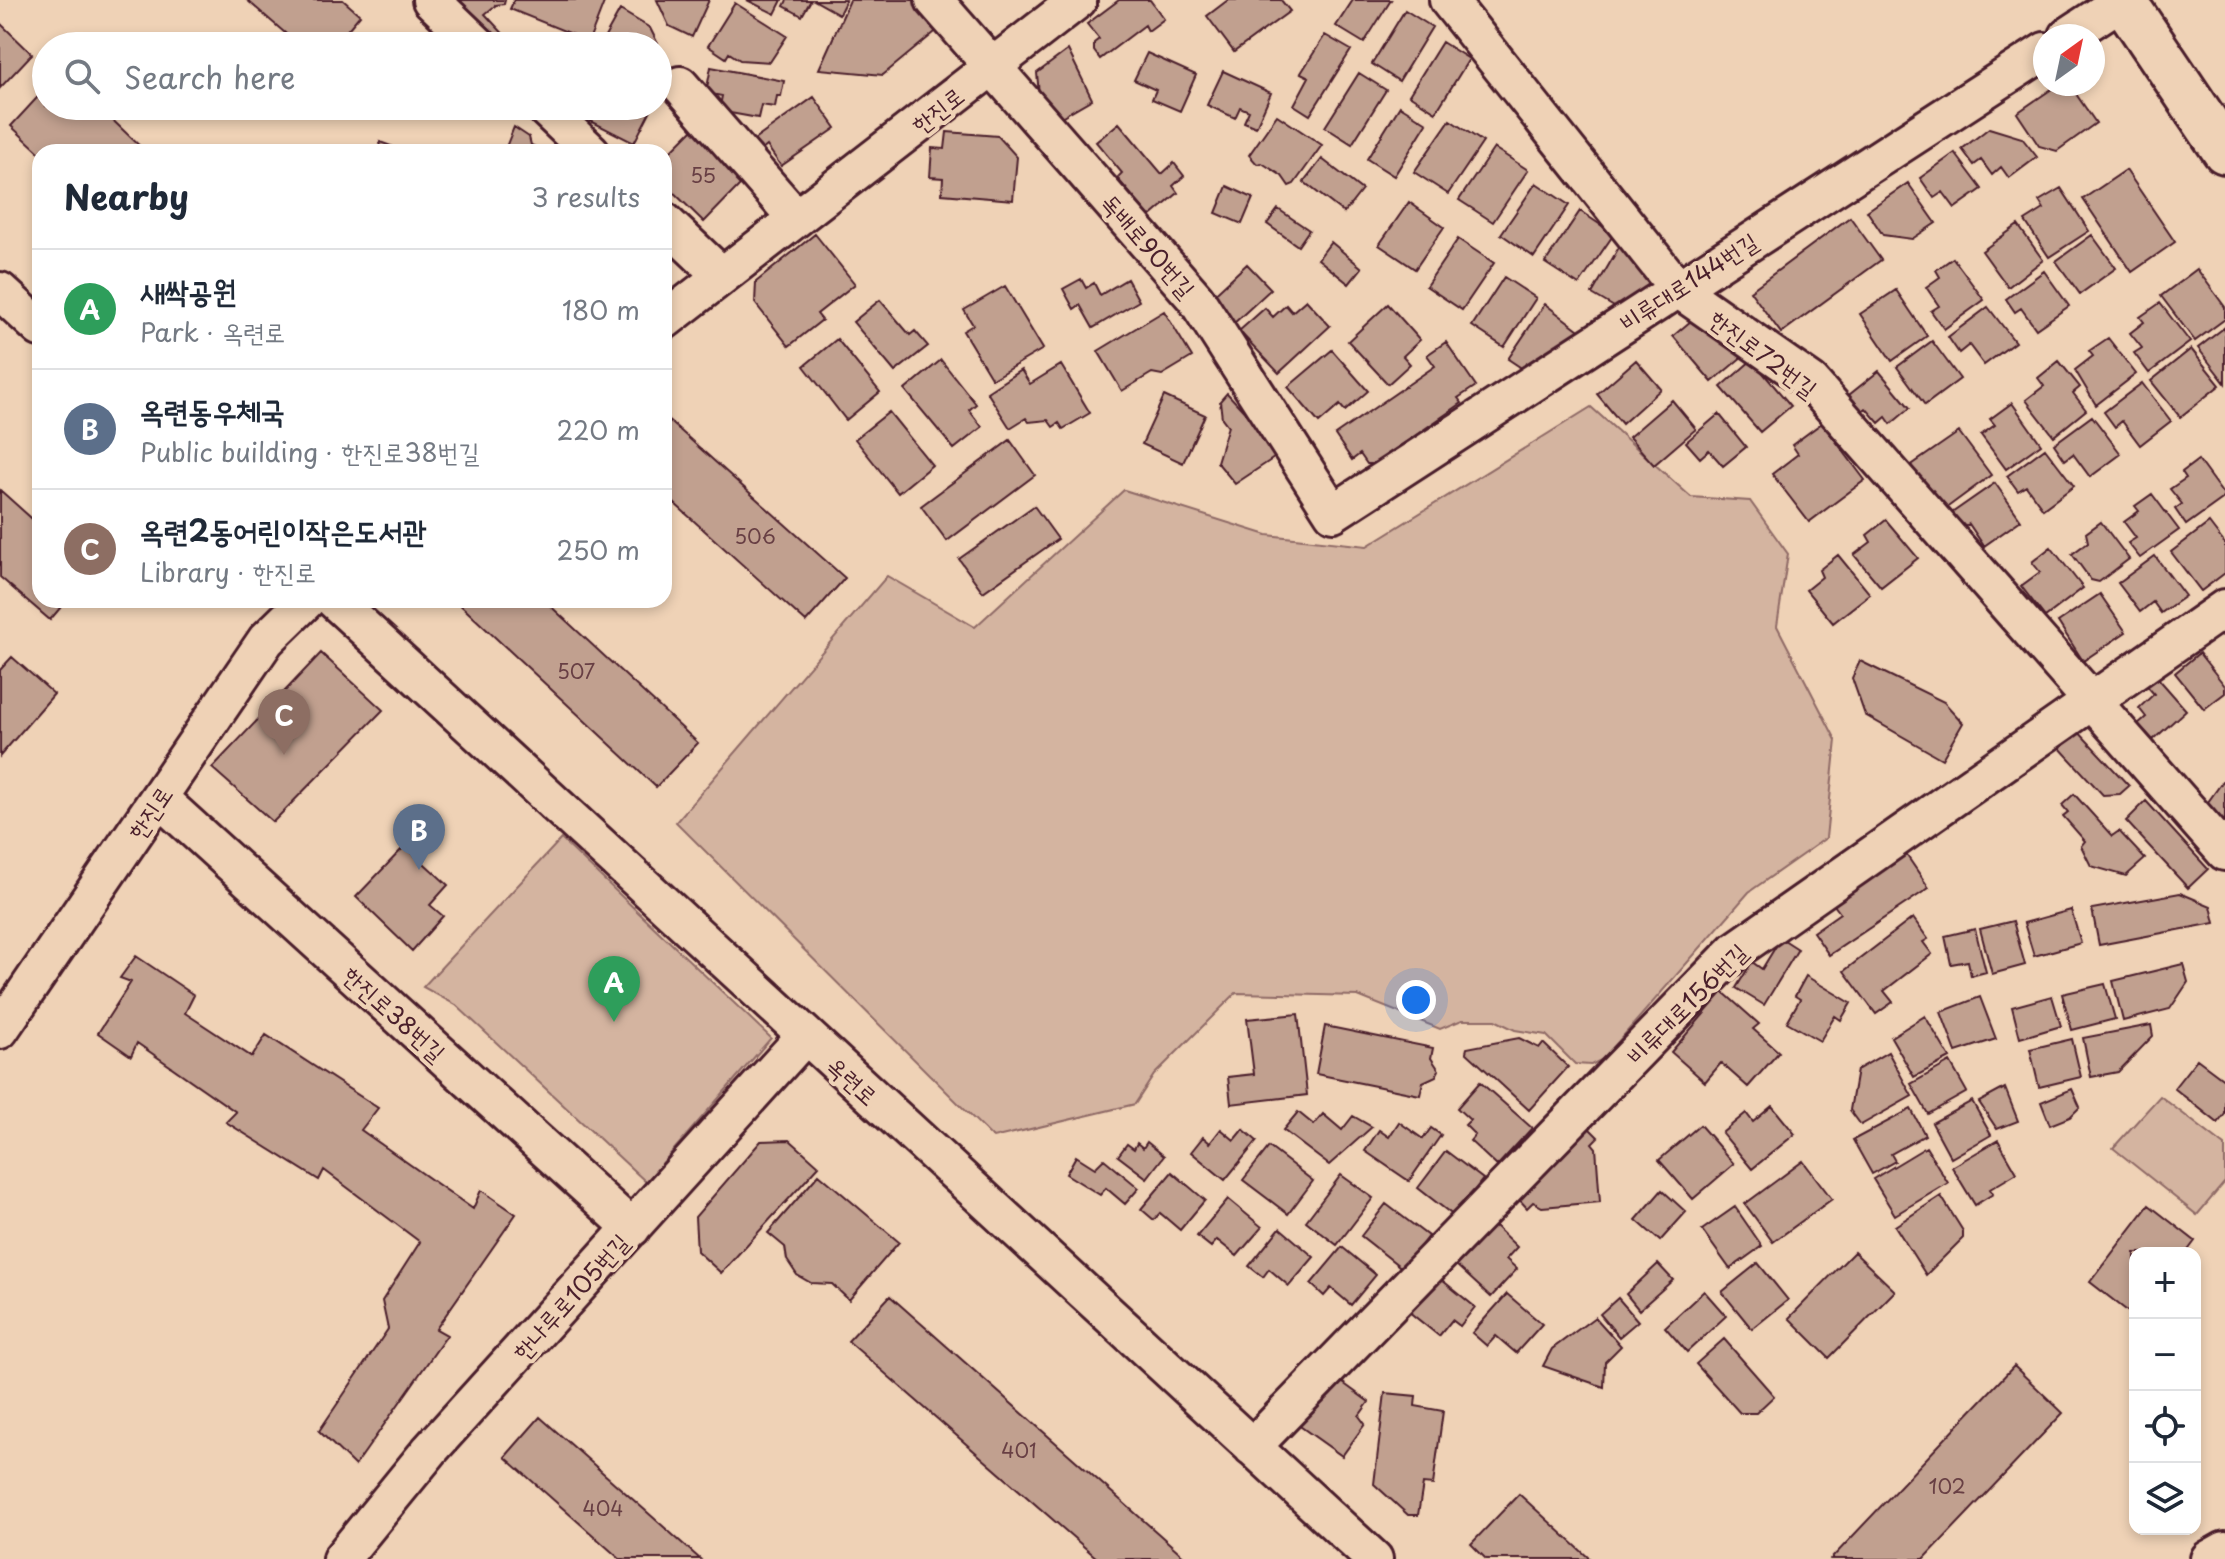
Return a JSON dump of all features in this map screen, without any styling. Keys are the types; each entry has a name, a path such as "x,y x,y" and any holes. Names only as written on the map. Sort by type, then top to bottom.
{"main road":[{"path":"2123,0 2225,151"}],"street":[{"path":"431,0 464,32"},
{"name":"독배로90번길","path":"934,0 1196,299 1333,513"},
{"name":"한진로","path":"672,315 1078,0"},
{"name":"한진로72번길","path":"1448,0 1678,289 1811,382 2225,852"},
{"path":"2086,24 2123,0"},
{"name":"비류대로144번길","path":"1333,513 2033,59"},
{"path":"680,85 796,218"},
{"path":"558,120 583,144"},
{"path":"672,229 722,276"},
{"path":"0,291 32,321"},
{"name":"한진로","path":"0,1030 266,640 299,608"},
{"name":"옥련로","path":"343,608 1374,1559"},
{"name":"비류대로156번길","path":"1252,1447 1736,950 2089,700 2225,608"},
{"name":"한진로38번길","path":"159,798 632,1228"},
{"name":"한나루로105번길","path":"341,1559 430,1450 805,1036"},
{"path":"2209,1559 2225,1550"}],"shaded area":[{"path":"1591,407 1691,497 1750,501 1788,554 1777,626 1836,740 1826,838 1749,892 1603,1059 1591,1065 1575,1064 1546,1035 1515,1030 1495,1020 1462,1020 1440,1029 1358,996 1236,993 1154,1075 1135,1104 993,1138 676,822 887,576 975,627 1124,490 1267,535 1367,546"},
{"path":"561,839 771,1038 646,1182 456,1005 423,987"},
{"path":"2160,1096 2225,1146 2225,1182 2197,1215 2113,1148"}],"building":[{"path":"247,0 343,0 360,15 346,32 284,32"},
{"path":"446,0 505,0 504,4 496,5 485,14 502,32 477,32"},
{"path":"514,0 605,0 593,32 567,32 510,9"},
{"path":"657,0 709,0 692,37 669,26"},
{"path":"747,0 782,0 775,14"},
{"path":"787,0 811,0 802,16 784,6"},
{"path":"814,0 846,0 839,14"},
{"path":"850,0 914,0 940,28 883,75 819,69"},
{"path":"1119,0 1150,0 1164,19 1148,31 1145,25 1100,59 1094,51 1094,43 1099,39 1087,24"},
{"path":"1228,0 1281,0 1290,11 1234,52 1207,16"},
{"path":"1353,0 1391,0 1364,43 1336,26"},
{"path":"735,3 787,36 770,62 740,60 729,53 726,58 708,46"},
{"path":"620,10 652,32 608,32"},
{"path":"1405,10 1432,27 1399,81 1372,64"},
{"path":"0,23 32,54 0,88"},
{"path":"1325,35 1351,50 1310,115 1294,105 1309,77 1301,73"},
{"path":"1442,42 1469,59 1436,112 1409,95"},
{"path":"1068,50 1092,99 1061,117 1039,94 1037,73"},
{"path":"1147,53 1196,75 1180,111 1152,99 1156,90 1134,80"},
{"path":"711,67 784,81 781,96 777,96 775,107 761,105 758,118 719,111 722,96 706,93"},
{"path":"1223,71 1271,93 1256,127 1244,122 1249,111 1240,107 1235,118 1207,105"},
{"path":"1359,73 1386,90 1352,144 1325,127"},
{"path":"2042,96 2077,96 2096,123 2057,151 2039,146 2017,113"},
{"path":"814,97 836,128 781,166 767,146 762,150 754,140"},
{"path":"32,103 32,120 113,120 138,144 32,146 11,126"},
{"path":"1400,106 1427,123 1394,176 1367,159"},
{"path":"1277,115 1322,145 1294,184 1289,186 1282,176 1262,163 1257,164 1249,155"},
{"path":"589,120 646,120 634,143"},
{"path":"1450,120 1483,142 1448,194 1414,172"},
{"path":"1119,123 1162,174 1174,163 1184,176 1173,186 1178,193 1150,217 1117,178 1122,173 1096,142"},
{"path":"696,126 713,143 709,148 722,160 747,170 736,181 740,185 704,222 672,191 672,150"},
{"path":"514,127 529,137 531,144 507,144"},
{"path":"1989,128 2022,138 2037,157 2009,178 2001,167 1992,175 1981,160 1974,165 1962,149"},
{"path":"947,132 998,136 1017,157 1013,200 942,194 943,178 930,177 932,148 945,149"},
{"path":"1494,148 1528,170 1493,222 1459,200"},
{"path":"1955,153 1982,189 1955,208 1943,192 1934,198 1920,178"},
{"path":"1322,159 1362,190 1344,213 1304,182"},
{"path":"2126,170 2175,242 2132,272 2083,199"},
{"path":"1536,183 1569,205 1534,257 1501,234"},
{"path":"1908,183 1936,223 1912,239 1883,235 1867,211"},
{"path":"1227,186 1253,198 1242,224 1216,213"},
{"path":"2061,188 2089,231 2049,257 2025,221 2044,209 2039,201"},
{"path":"1409,202 1444,227 1415,269 1379,245"},
{"path":"1278,209 1309,230 1298,246 1267,224"},
{"path":"1580,211 1614,234 1579,285 1545,263"},
{"path":"1850,217 1881,260 1781,333 1750,291"},
{"path":"2018,225 2043,260 2008,287 1982,251"},
{"path":"815,234 855,284 817,314 822,320 789,346 755,303 756,282"},
{"path":"2092,235 2116,268 2080,294 2056,261"},
{"path":"1458,239 1494,263 1462,310 1426,286"},
{"path":"1331,242 1362,268 1349,284 1318,259"},
{"path":"1622,242 1655,273 1636,307 1621,311 1592,294"},
{"path":"1953,258 1984,300 1944,329 1931,311 1939,306 1926,287 1940,277 1936,270"},
{"path":"1247,264 1271,289 1232,325 1208,300"},
{"path":"2197,269 2225,307 2225,319 2195,341 2161,296"},
{"path":"2044,271 2069,306 2036,329 2021,308 2015,312 2006,299"},
{"path":"1504,277 1536,298 1504,347 1472,326"},
{"path":"1081,279 1086,288 1094,283 1100,295 1127,279 1139,301 1093,328 1080,305 1074,309 1063,289"},
{"path":"1005,286 1043,349 992,379 963,331 973,325 964,310"},
{"path":"1896,290 1927,336 1892,361 1860,314"},
{"path":"880,300 910,335 915,331 928,346 895,372 853,322"},
{"path":"1306,300 1330,326 1279,373 1239,331 1265,308 1273,317 1286,305 1292,312"},
{"path":"2160,303 2190,342 2149,373 2134,353 2142,348 2130,333 2144,322 2140,317"},
{"path":"1388,304 1420,340 1403,356 1410,364 1388,384 1348,341"},
{"path":"1545,304 1587,336 1532,375 1508,359"},
{"path":"1988,307 2015,342 1984,365 1969,345 1959,353 1948,337"},
{"path":"1704,310 1743,356 1712,382 1673,336"},
{"path":"1164,311 1192,357 1162,375 1152,373 1122,391 1098,351"},
{"path":"2225,327 2225,383 2198,348"},
{"path":"2108,338 2136,374 2096,405 2075,370 2093,356 2089,351"},
{"path":"837,339 880,392 846,420 804,366"},
{"path":"1932,341 1960,379 1925,405 1897,367"},
{"path":"1446,342 1476,386 1458,398 1462,403 1374,464 1367,464 1360,454 1352,460 1335,435 1435,366 1427,355"},
{"path":"2191,349 2220,385 2180,417 2151,381"},
{"path":"1332,350 1368,391 1345,411 1340,405 1319,423 1288,387"},
{"path":"941,360 976,404 969,410 982,427 954,449 905,390"},
{"path":"1636,360 1661,389 1622,424 1597,394"},
{"path":"1752,360 1791,406 1760,432 1721,387"},
{"path":"2059,361 2080,387 2073,393 2086,410 2054,436 2026,400 2044,386 2038,378"},
{"path":"1061,365 1090,413 1063,429 1059,423 1053,427 1048,420 1029,422 1026,418 1010,428 987,392 1021,370 1030,384"},
{"path":"1879,371 1910,408 1891,424 1886,417 1879,423 1866,408 1857,415 1844,399"},
{"path":"2142,383 2171,421 2140,445 2122,421 2115,427 2104,412"},
{"path":"1227,393 1249,417 1255,409 1283,452 1235,484 1217,462 1228,426 1222,418 1220,401"},
{"path":"1164,396 1205,415 1183,463 1142,444"},
{"path":"1672,400 1696,429 1654,465 1629,437"},
{"path":"2012,403 2041,444 2006,469 1981,435 1995,425 1990,419"},
{"path":"889,412 932,465 898,493 855,439"},
{"path":"1719,414 1746,447 1723,466 1709,450 1700,458 1686,442"},
{"path":"2092,416 2121,454 2090,477 2073,454 2065,460 2054,444"},
{"path":"672,423 845,578 806,622 672,501"},
{"path":"1822,423 1865,480 1809,522 1772,474 1798,454 1792,445"},
{"path":"1959,432 1991,475 1941,512 1903,471"},
{"path":"1010,440 1035,475 947,541 921,506"},
{"path":"2045,448 2074,486 2043,509 2026,486 2018,491 2007,476"},
{"path":"2198,460 2225,497 2186,525 2175,509 2182,504 2170,489 2186,478 2182,472"},
{"path":"1995,483 2021,520 1984,546 1969,524 1960,530 1949,515"},
{"path":"0,490 32,519 32,605 0,577"},
{"path":"2152,494 2179,530 2140,558 2128,543 2136,538 2124,522 2139,511 2135,506"},
{"path":"1034,506 1058,539 983,592 959,559"},
{"path":"1886,520 1918,558 1881,587 1854,555 1871,542 1867,535"},
{"path":"2101,522 2129,559 2099,582 2091,580 2072,554 2088,542 2086,533"},
{"path":"2209,523 2225,544 2225,573 2201,591 2171,552"},
{"path":"2051,547 2083,588 2045,617 2021,586 2040,572 2032,562"},
{"path":"1838,555 1870,594 1833,623 1806,590 1822,577 1819,570"},
{"path":"2155,556 2185,596 2161,613 2153,602 2140,612 2118,583"},
{"path":"2100,594 2126,632 2083,661 2058,622"},
{"path":"36,608 60,608 50,620"},
{"path":"464,608 553,608 698,743 656,787"},
{"path":"321,653 383,710 273,822 212,768"},
{"path":"2199,653 2225,686 2225,693 2204,709 2175,673"},
{"path":"12,657 54,694 0,756 0,670"},
{"path":"1860,661 1944,702 1963,723 1942,759 1865,715 1852,678"},
{"path":"2157,677 2186,710 2153,740 2138,724 2146,717 2139,708 2154,694 2147,686"},
{"path":"2076,729 2129,786 2120,794 2103,795 2058,746"},
{"path":"2225,782 2225,825 2203,809"},
{"path":"2074,794 2112,836 2119,831 2145,859 2126,876 2091,866 2081,846 2085,841 2063,816 2068,812 2062,805"},
{"path":"2146,801 2208,869 2188,888 2126,821"},
{"path":"405,846 448,885 430,905 443,916 412,951 356,897"},
{"path":"1901,847 1929,888 1829,955 1813,932 1840,913 1834,905 1855,890 1850,883"},
{"path":"2180,893 2211,906 2215,923 2099,945 2092,909"},
{"path":"2071,910 2081,943 2034,956 2024,923"},
{"path":"1913,918 1928,939 1923,942 1932,954 1884,991 1893,1002 1876,1014 1844,971"},
{"path":"2013,921 2025,965 1992,974 1980,929"},
{"path":"1975,929 1986,972 1971,976 1968,961 1951,964 1945,936"},
{"path":"1781,938 1798,949 1764,1005 1736,988 1752,962 1762,969"},
{"path":"136,956 194,995 185,1013 252,1057 266,1035 378,1108 361,1130 473,1209 481,1190 516,1214 436,1329 447,1335 355,1466 319,1431 388,1329 382,1301 420,1242 324,1170 319,1180 226,1122 236,1112 137,1043 131,1056 98,1033 131,982 120,978"},
{"path":"2183,964 2188,982 2170,1009 2123,1021 2113,981"},
{"path":"1806,976 1851,1003 1841,1020 1835,1016 1820,1041 1787,1022 1800,999 1795,996"},
{"path":"2105,984 2115,1019 2072,1030 2062,994"},
{"path":"1723,992 1759,1024 1753,1029 1779,1052 1748,1087 1721,1063 1705,1082 1671,1052"},
{"path":"2052,996 2061,1026 2020,1038 2012,1007"},
{"path":"1980,997 1996,1039 1956,1052 1941,1012"},
{"path":"1298,1014 1307,1095 1231,1104 1228,1077 1254,1074 1247,1019"},
{"path":"1925,1016 1950,1058 1914,1077 1891,1037"},
{"path":"2151,1025 2153,1036 2118,1072 2091,1077 2083,1038"},
{"path":"1325,1026 1433,1048 1431,1058 1439,1070 1436,1076 1423,1082 1420,1095 1316,1074"},
{"path":"1519,1038 1539,1048 1543,1043 1568,1067 1529,1110 1466,1052 1467,1048"},
{"path":"2072,1039 2081,1077 2039,1087 2030,1049"},
{"path":"1888,1052 1912,1096 1861,1125 1850,1110 1857,1070"},
{"path":"2197,1059 2225,1080 2225,1114 2218,1123 2174,1088"},
{"path":"1950,1062 1967,1092 1928,1114 1911,1084"},
{"path":"1480,1082 1532,1128 1497,1166 1470,1141 1475,1135 1465,1125 1470,1120 1457,1108"},
{"path":"2005,1088 2018,1121 1997,1129 1979,1102"},
{"path":"2072,1089 2080,1107 2070,1117 2050,1125 2041,1102"},
{"path":"1972,1101 1991,1135 1951,1158 1932,1123"},
{"path":"1772,1106 1795,1134 1752,1169 1722,1133 1746,1113 1753,1122"},
{"path":"1911,1109 1925,1135 1891,1154 1895,1161 1872,1174 1853,1140"},
{"path":"1298,1112 1314,1125 1323,1114 1342,1130 1353,1116 1372,1127 1329,1165 1283,1130"},
{"path":"1399,1122 1423,1139 1431,1128 1441,1135 1409,1181 1365,1151 1379,1130 1389,1137"},
{"path":"1700,1125 1734,1164 1693,1199 1659,1160"},
{"path":"1588,1127 1598,1137 1592,1143 1596,1148 1600,1202 1542,1207 1533,1202 1527,1208 1516,1196"},
{"path":"1221,1129 1234,1140 1243,1129 1257,1141 1225,1180 1191,1152 1203,1137 1210,1143"},
{"path":"790,1140 819,1166 721,1273 697,1251 695,1217 761,1141"},
{"path":"1998,1140 2017,1173 1990,1189 1993,1194 1975,1205 1952,1167"},
{"path":"1147,1142 1164,1156 1147,1178 1118,1156 1127,1144 1134,1149 1137,1143 1143,1148"},
{"path":"1269,1147 1313,1181 1288,1214 1243,1180"},
{"path":"1926,1147 1948,1183 1895,1215 1873,1179"},
{"path":"1446,1151 1483,1179 1454,1216 1418,1188"},
{"path":"1076,1156 1095,1168 1104,1159 1139,1188 1125,1204 1106,1188 1100,1195 1066,1174"},
{"path":"1803,1161 1832,1199 1773,1242 1745,1204"},
{"path":"1172,1172 1205,1200 1180,1230 1160,1213 1154,1220 1141,1209"},
{"path":"819,1174 899,1242 849,1300 832,1284 811,1283 797,1275 787,1260 785,1247 768,1233"},
{"path":"1341,1175 1373,1198 1337,1245 1306,1221"},
{"path":"1662,1190 1686,1212 1660,1241 1636,1220"},
{"path":"1941,1196 1963,1231 1963,1238 1926,1275 1895,1226"},
{"path":"1228,1199 1262,1227 1237,1256 1217,1240 1211,1247 1197,1236"},
{"path":"1386,1204 1428,1236 1403,1269 1361,1236"},
{"path":"2149,1205 2195,1241 2190,1247 2129,1247 2129,1312 2090,1282"},
{"path":"1735,1207 1762,1246 1730,1269 1702,1230"},
{"path":"1493,1224 1517,1247 1506,1259 1517,1269 1491,1297 1456,1265"},
{"path":"1280,1228 1314,1257 1289,1286 1269,1269 1263,1277 1249,1266"},
{"path":"1342,1247 1376,1275 1351,1305 1331,1288 1324,1296 1311,1284"},
{"path":"1854,1252 1895,1291 1829,1358 1789,1318"},
{"path":"1758,1263 1788,1300 1752,1329 1722,1292"},
{"path":"1658,1264 1673,1280 1639,1310 1626,1294"},
{"path":"1437,1276 1475,1307 1460,1326 1452,1320 1439,1336 1408,1311"},
{"path":"1704,1291 1726,1316 1687,1352 1665,1327"},
{"path":"1507,1294 1542,1324 1516,1353 1496,1336 1487,1346 1472,1333"},
{"path":"890,1296 1187,1559 1098,1559 848,1341"},
{"path":"1618,1298 1638,1321 1619,1337 1600,1314"},
{"path":"1595,1317 1621,1346 1605,1362 1604,1387 1543,1366 1552,1349"},
{"path":"1724,1339 1774,1396 1756,1413 1740,1413 1696,1364"},
{"path":"2014,1366 2063,1413 1924,1559 1831,1559"},
{"path":"1332,1375 1369,1402 1359,1416 1365,1424 1342,1456 1297,1424"},
{"path":"1385,1393 1416,1396 1415,1406 1443,1411 1433,1485 1423,1484 1418,1515 1408,1515 1374,1484"},
{"path":"540,1417 700,1559 620,1559 505,1457"},
{"path":"1519,1494 1590,1559 1486,1559 1471,1544"}],"place":[{"name":"옥련2동어린이작은도서관","path":"284,755"},
{"name":"옥련동우체국","path":"419,870"},
{"name":"새싹공원","path":"614,1022"}]}
